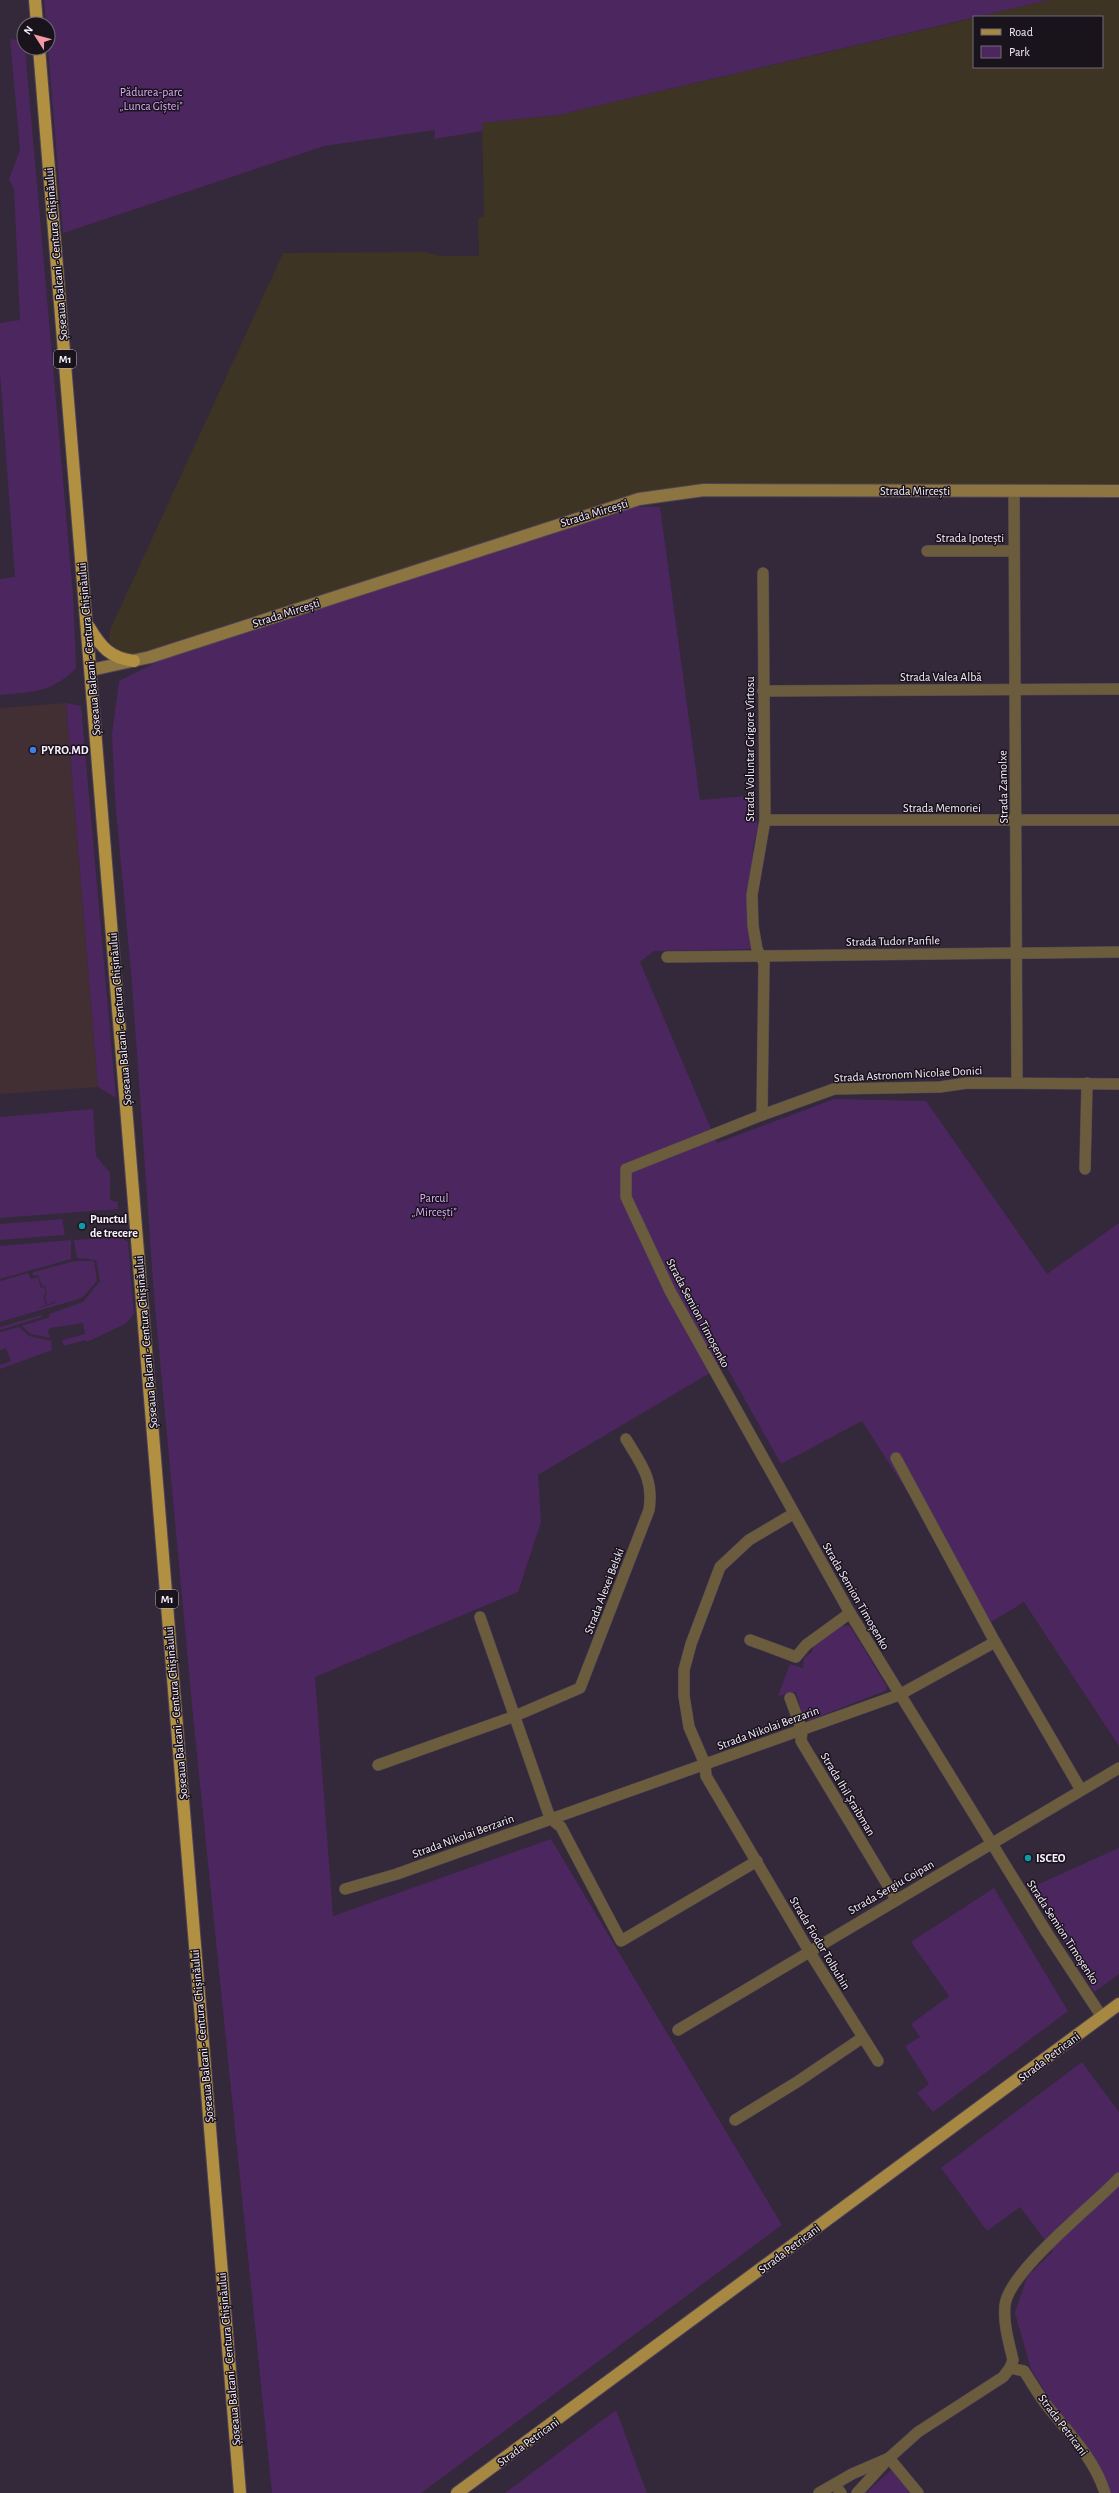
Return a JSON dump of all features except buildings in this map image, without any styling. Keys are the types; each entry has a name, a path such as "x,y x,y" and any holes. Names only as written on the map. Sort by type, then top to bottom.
{"highway":[{"path":"35,0 36,16"},
{"name":"Șoseaua Balcani - Centura Chișinăului","path":"40,56 240,2493"},
{"path":"87,623 108,653 134,661"}],"main road":[{"name":"Strada Mircești","path":"91,670 134,661 639,499 704,490 1119,491"},
{"name":"Strada Petricani","path":"457,2493 1119,2004"}],"street":[{"name":"Strada Zamolxe","path":"1014,490 1017,1082"},
{"name":"Strada Ipotești","path":"927,551 1014,551"},
{"name":"Strada Voluntar Grigore Vîrtosu","path":"762,1114 764,963 757,949 753,926 752,895 765,820 763,573"},
{"name":"Strada Valea Albă","path":"764,691 1119,689"},
{"name":"Strada Memoriei","path":"765,820 1119,820"},
{"name":"Strada Tudor Panfile","path":"667,957 1119,952"},
{"name":"Strada Astronom Nicolae Donici","path":"626,1169 762,1114 834,1089 1017,1082 1119,1084"},
{"path":"1085,1169 1087,1083"},
{"name":"Strada Semion Timoșenko","path":"626,1169 626,1196 670,1291 793,1514 899,1695 1102,2017"},
{"name":"Strada Alexei Belski","path":"378,1765 515,1716 580,1688 650,1510 652,1493 650,1481 626,1439"},
{"path":"896,1458 995,1642 1081,1790"},
{"name":"Strada Fiodor Tolbuhin","path":"793,1514 749,1540 720,1567 691,1644 684,1670 686,1714 704,1764 706,1776 757,1861 808,1951 878,2061"},
{"path":"750,1640 796,1657 806,1645 850,1613"},
{"path":"480,1617 550,1818 561,1828 621,1941 757,1861"},
{"name":"Strada Nikolai Berzarin","path":"345,1889 397,1874 550,1818 899,1695 995,1642"},
{"name":"Strada Ihil Șraibman","path":"790,1698 802,1730 801,1741 896,1899"},
{"name":"Strada Sergiu Coipan","path":"678,2030 808,1951 1119,1768"},
{"path":"735,2120 797,2082 862,2038"},
{"path":"857,2493 889,2458 918,2432 1002,2377 1010,2368 1013,2360 1005,2304 1012,2289 1035,2259 1119,2178"},
{"name":"Strada Petricani","path":"1010,2368 1024,2371 1047,2407 1065,2425 1100,2477 1105,2493"},
{"path":"819,2493 838,2489 852,2474 889,2458"},
{"path":"889,2458 918,2493"}],"shaded area":[{"path":"1049,0 1119,0 1119,486 689,486 613,501 132,655 119,653 111,648 109,640 110,630 283,253 425,252 440,256 479,256 478,218 484,216 482,123 558,115 973,18 973,68 1103,68 1103,16 980,16"},
{"path":"66,703 98,1087 0,1094 0,708"}],"green space":[{"name":"Pădurea-parc „Lunca Gîștei”","path":"44,0 1049,0 981,16 973,16 973,18 558,115 482,123 483,131 434,139 435,130 324,146 63,233 49,56 56,56 56,16 45,16"},
{"path":"10,39 16,40 16,56 26,56 73,594 76,668 50,687 32,692 0,695 0,579 15,577 0,373 0,323 20,320 14,189 9,179 20,150"},
{"name":"Parcul „Mircești”","path":"627,507 660,507 700,800 747,796 758,825 753,848 752,876 754,949 654,951 640,962 717,1143 834,1099 926,1101 1047,1274 1119,1223 1119,1746 1024,1602 991,1622 862,1421 781,1464 725,1364 538,1475 541,1522 518,1592 315,1677 333,1916 551,1839 782,2225 421,2493 272,2493 193,1715 154,1296 132,983 115,799 112,734 119,681 165,658"},
{"path":"66,703 81,706 116,1098 98,1087"},
{"path":"93,1109 96,1156 110,1173 110,1200 118,1202 118,1209 0,1218 0,1117"},
{"path":"62,1219 65,1233 63,1235 0,1240 0,1224"},
{"path":"120,1237 128,1242 134,1314 125,1324 87,1342 85,1340 64,1346 62,1340 85,1334 83,1323 50,1328 48,1331 50,1338 31,1334 22,1326 50,1317 49,1314 83,1302 100,1281 96,1260 77,1258 74,1240"},
{"path":"71,1240 71,1259 0,1279 0,1246"},
{"path":"75,1261 94,1261 97,1281 82,1298 0,1322 0,1281 28,1273 31,1279 38,1277 41,1288 44,1287 46,1294 43,1295 46,1305 36,1309 55,1303 54,1298 54,1302 47,1305 45,1296 47,1294 45,1286 42,1286 38,1275 33,1276 33,1272"},
{"path":"41,1315 42,1317 0,1330 0,1327"},
{"path":"19,1327 29,1336 51,1341 52,1350 0,1369 0,1365 11,1361 6,1348 0,1350 0,1332"},
{"path":"840,1626 850,1626 887,1687 885,1691 810,1720 804,1720 796,1692 778,1696 790,1664 803,1668 804,1658 812,1652 814,1645"},
{"path":"1119,1848 1119,1974 1094,1992 1032,1887"},
{"path":"994,1888 1068,2011 933,2112 917,2093 929,2084 905,2046 920,2037 911,2024 949,1996 911,1942"},
{"path":"1082,2062 1119,2112 1119,2493 1108,2493 1031,2369 1015,2313 1027,2277 1053,2251 1020,2207 987,2231 941,2168"},
{"path":"616,2410 647,2493 505,2493"},
{"path":"890,2471 896,2471 913,2493 866,2493"}],"place":[{"name":"PYRO.MD","path":"33,750"},
{"name":"Punctul de trecere","path":"82,1226"},
{"name":"ISCEO","path":"1028,1858"}]}
